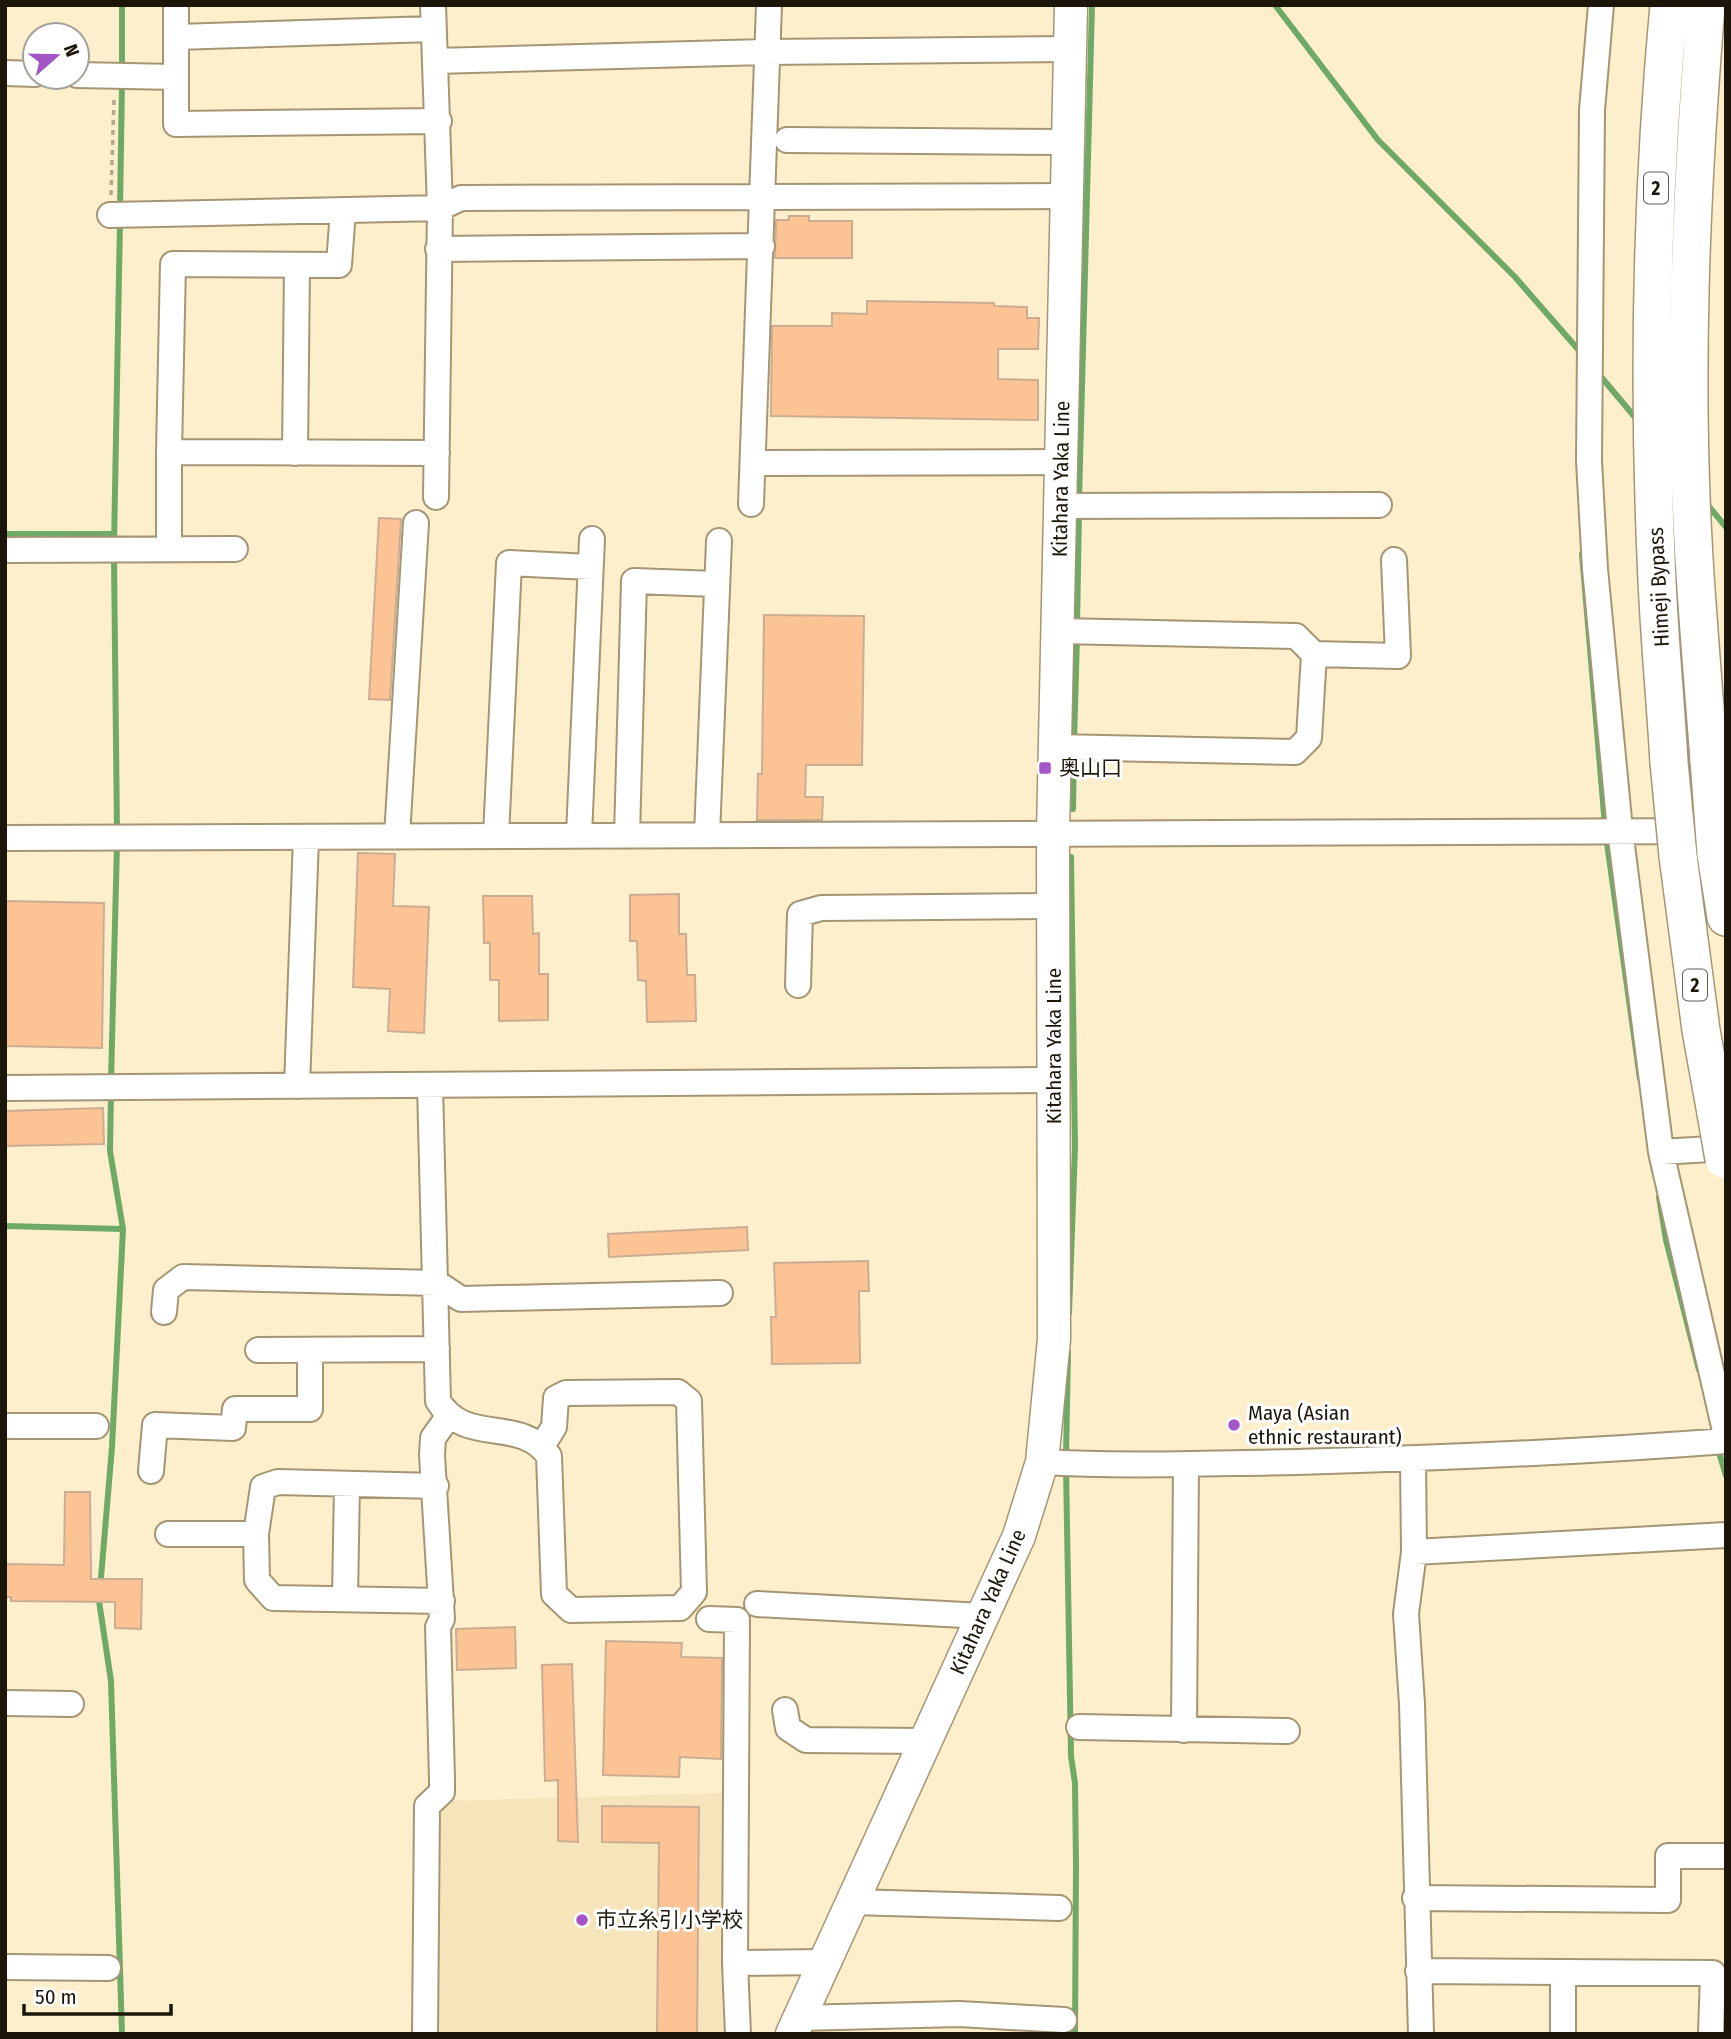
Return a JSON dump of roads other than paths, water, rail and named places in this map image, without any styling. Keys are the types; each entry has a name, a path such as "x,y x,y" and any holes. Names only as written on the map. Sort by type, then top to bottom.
{"highway":[{"name":"Himeji Bypass","path":"1669,5 1653,245 1652,372 1656,556 1669,762 1678,856 1701,1030 1725,1157"},
{"name":"Himeji Bypass","path":"1706,5 1691,243 1693,556 1709,760 1721,842 1726,917"}],"main road":[{"name":"Kitahara Yaka Line","path":"795,2026 1020,1536 1042,1462 1054,1339 1053,833 1069,748 1073,631 1075,506 1061,462 1071,5"}],"street":[{"path":"176,5 176,124 439,121"},
{"path":"751,504 755,463 769,5"},
{"path":"1601,5 1592,110 1589,461 1595,569 1620,830 1661,1152 1726,1436"},
{"path":"176,37 433,17 439,121 440,208 436,497"},
{"path":"435,61 767,52 1070,49"},
{"path":"91,75 176,77"},
{"path":"787,140 1067,142"},
{"path":"110,215 440,208 461,198 1067,196"},
{"path":"169,549 173,264 339,265 343,210"},
{"path":"438,249 762,246"},
{"path":"295,453 297,265"},
{"path":"169,452 436,453"},
{"path":"755,463 1061,462"},
{"path":"1075,506 1379,505"},
{"path":"397,836 416,523"},
{"path":"579,835 592,539"},
{"path":"707,835 719,541"},
{"path":"5,550 235,549"},
{"path":"1073,631 1296,636 1314,654 1398,656 1394,560"},
{"path":"496,836 509,562 590,567"},
{"path":"627,835 634,581 716,584"},
{"path":"1069,748 1295,752 1309,738 1314,654"},
{"path":"5,838 1620,830 1721,842"},
{"path":"297,1086 306,837"},
{"path":"798,985 800,914 821,908 1053,906"},
{"path":"5,1088 1054,1080"},
{"path":"430,1085 438,1401 448,1417 465,1425 527,1437 542,1446 549,1456 554,1594 570,1610 680,1608 694,1592 689,1401 678,1392 566,1393 556,1398 554,1427 542,1446"},
{"path":"1661,1152 1725,1157"},
{"path":"164,1311 166,1290 183,1277 437,1283 461,1298 720,1293"},
{"path":"151,1471 155,1425 233,1428 235,1409 310,1409 310,1349"},
{"path":"258,1350 437,1349"},
{"path":"425,2034 428,1806 442,1792 438,1627 442,1619 442,1601 433,1438 448,1417"},
{"path":"5,1426 96,1426"},
{"path":"1042,1462 1186,1465 1413,1461 1558,1454 1726,1441"},
{"path":"1413,1461 1414,1552 1406,1614 1412,1704 1415,1898 1421,2034"},
{"path":"1184,1730 1186,1465"},
{"path":"436,1486 278,1482 263,1487 256,1534 257,1580 273,1598 442,1601"},
{"path":"345,1599 347,1484"},
{"path":"168,1534 256,1534"},
{"path":"1414,1552 1726,1535"},
{"path":"757,1604 983,1616"},
{"path":"709,1619 737,1620 735,1963 738,2034"},
{"path":"5,1703 71,1704"},
{"path":"785,1710 788,1728 806,1740 926,1741"},
{"path":"1079,1727 1287,1731"},
{"path":"1415,1898 1668,1900 1668,1856 1726,1857"},
{"path":"852,1902 1059,1908"},
{"path":"735,1963 824,1962"},
{"path":"5,1967 108,1968"},
{"path":"1418,1971 1713,1973 1711,2034"},
{"path":"1563,1974 1563,2034"},
{"path":"795,2026 959,2014 1064,2020"}],"waterway":[{"path":"122,5 122,70"},
{"path":"1079,500 1092,5"},
{"path":"1275,5 1378,140 1515,277 1583,355"},
{"path":"120,210 122,81"},
{"path":"114,546 120,221"},
{"path":"1597,372 1639,422"},
{"path":"1706,503 1726,527"},
{"path":"1077,626 1079,511"},
{"path":"5,534 114,534"},
{"path":"1582,554 1605,826"},
{"path":"114,557 117,833"},
{"path":"1074,742 1077,637"},
{"path":"1073,809 1074,752"},
{"path":"1606,836 1640,1079"},
{"path":"111,1081 117,844"},
{"path":"1069,1313 1075,1147 1071,857"},
{"path":"111,1092 110,1151 123,1229 112,1447 99,1601 111,1681 122,2034"},
{"path":"1659,1197 1666,1240 1699,1370"},
{"path":"5,1226 123,1229"},
{"path":"1066,1457 1068,1352"},
{"path":"1718,1449 1726,1476"},
{"path":"1066,1467 1071,1756 1075,1783 1075,2034"}],"place":[{"name":"奥山口","path":"1045,768"},
{"name":"Maya (Asian ethnic restaurant)","path":"1234,1425"},
{"name":"市立糸引小学校","path":"582,1920"}]}
